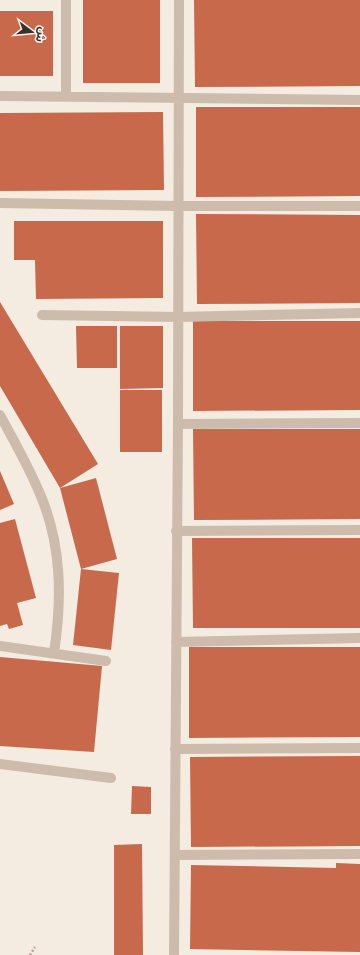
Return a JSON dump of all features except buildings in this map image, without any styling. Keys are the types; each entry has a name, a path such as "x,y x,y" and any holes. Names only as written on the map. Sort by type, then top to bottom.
{"street":[{"path":"66,0 66,96"},
{"path":"174,955 178,424 179,0"},
{"path":"0,96 360,100"},
{"path":"0,203 178,206 360,206"},
{"path":"42,315 178,316 360,313"},
{"path":"0,415 33,478 49,518 54,539 59,588 59,612 54,653"},
{"path":"178,424 360,423"},
{"path":"176,531 360,530"},
{"path":"176,642 360,638"},
{"path":"0,646 106,661"},
{"path":"175,749 360,748"},
{"path":"0,764 111,778"},
{"path":"175,855 360,854"}],"path":[{"path":"30,955 35,947"}]}
